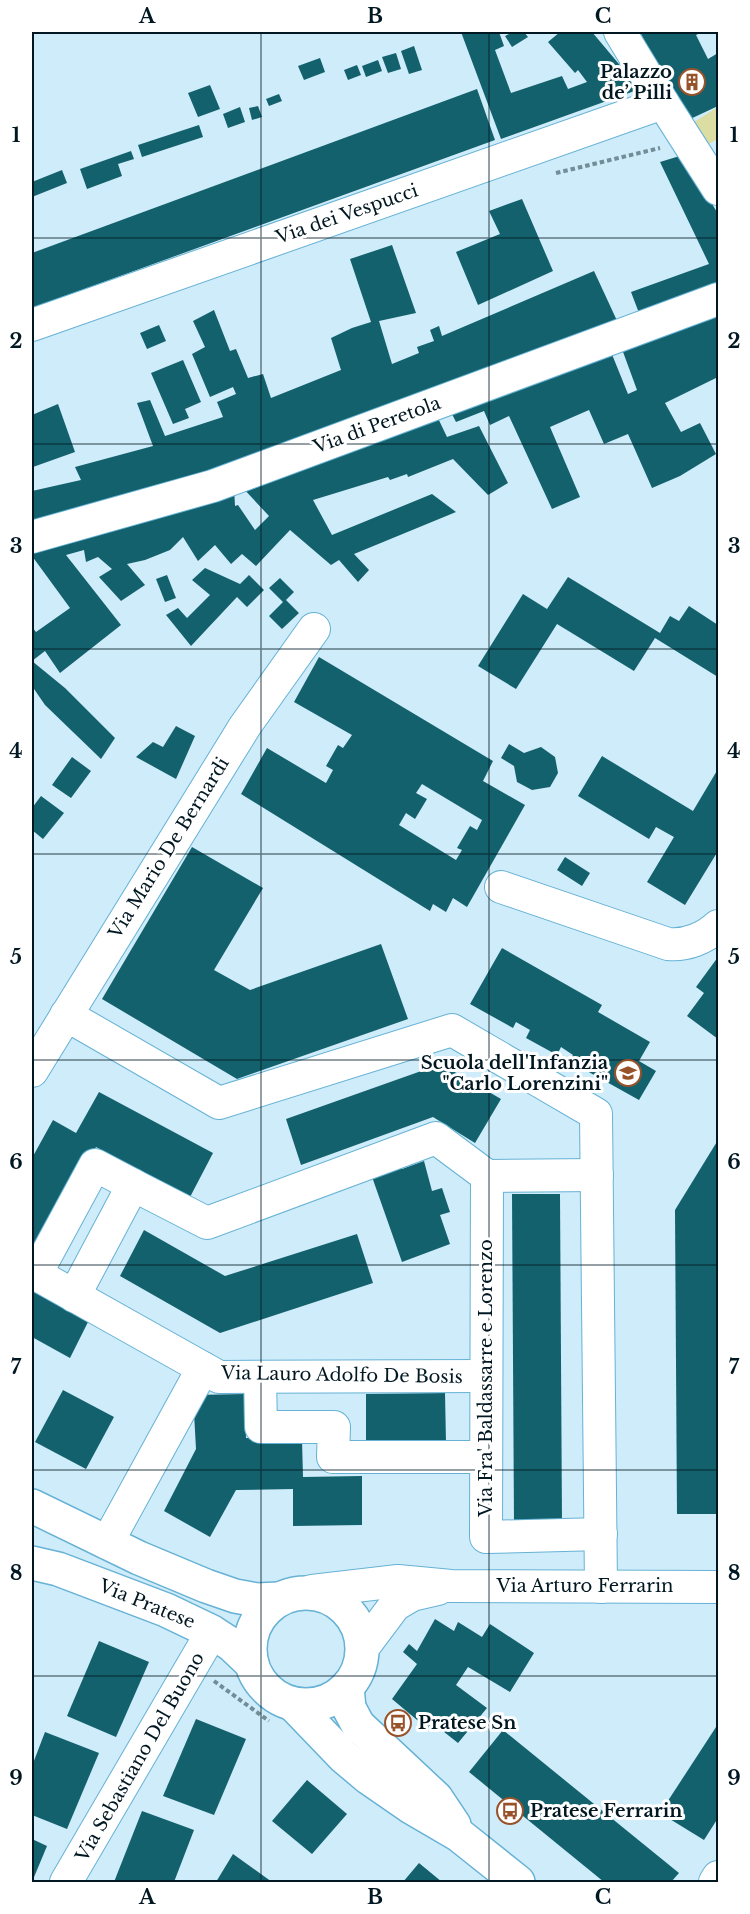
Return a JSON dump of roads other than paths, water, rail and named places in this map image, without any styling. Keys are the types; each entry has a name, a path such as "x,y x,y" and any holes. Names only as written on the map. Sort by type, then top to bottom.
{"main road":[{"path":"32,1506 107,1543 206,1586 236,1596 279,1599"},
{"name":"Via Pratese","path":"32,1563 58,1569 166,1610 213,1632 232,1645 252,1664"},
{"path":"293,1704 323,1702 342,1693 357,1671 362,1649 358,1630 345,1609 333,1600 312,1592 290,1594 279,1599 267,1607 256,1624 251,1643 252,1664 260,1681 268,1691 293,1704 344,1757 369,1778 411,1807 459,1835 518,1882"},
{"path":"347,1688 350,1708 358,1725 436,1798 459,1835"}],"street":[{"path":"620,32 718,189"},
{"name":"Via dei Vespucci","path":"32,325 663,103"},
{"name":"Via di Peretola","path":"32,537 213,486 718,299"},
{"name":"Via Mario De Bernardi","path":"32,1071 244,726 314,629"},
{"path":"501,887 668,944 688,943 718,926"},
{"path":"66,1015 219,1103 452,1030 596,1114 601,1587"},
{"path":"133,1185 74,1296 34,1273 95,1165 207,1223 436,1138 487,1176 597,1175"},
{"name":"Via Fra' Baldassarre e Lorenzo","path":"487,1176 486,1537 601,1534"},
{"name":"Via Lauro Adolfo De Bosis","path":"74,1296 219,1377 486,1376"},
{"path":"107,1543 203,1368"},
{"path":"260,1377 261,1427 334,1427 333,1457 486,1457"},
{"name":"Via Arturo Ferrarin","path":"312,1592 398,1581 451,1586 718,1587"},
{"name":"Via Arturo Ferrarin","path":"362,1649 395,1605 404,1599 451,1586"},
{"name":"Via Sebastiano Del Buono","path":"66,1882 213,1632"},
{"path":"715,1882 718,1876"}],"place":[{"name":"Palazzo de’ Pilli","path":"692,82"},
{"name":"Scuola dell'Infanzia \"Carlo Lorenzini\"","path":"628,1073"},
{"name":"Pratese Sn","path":"398,1723"},
{"name":"Pratese Ferrarin","path":"510,1811"}]}
